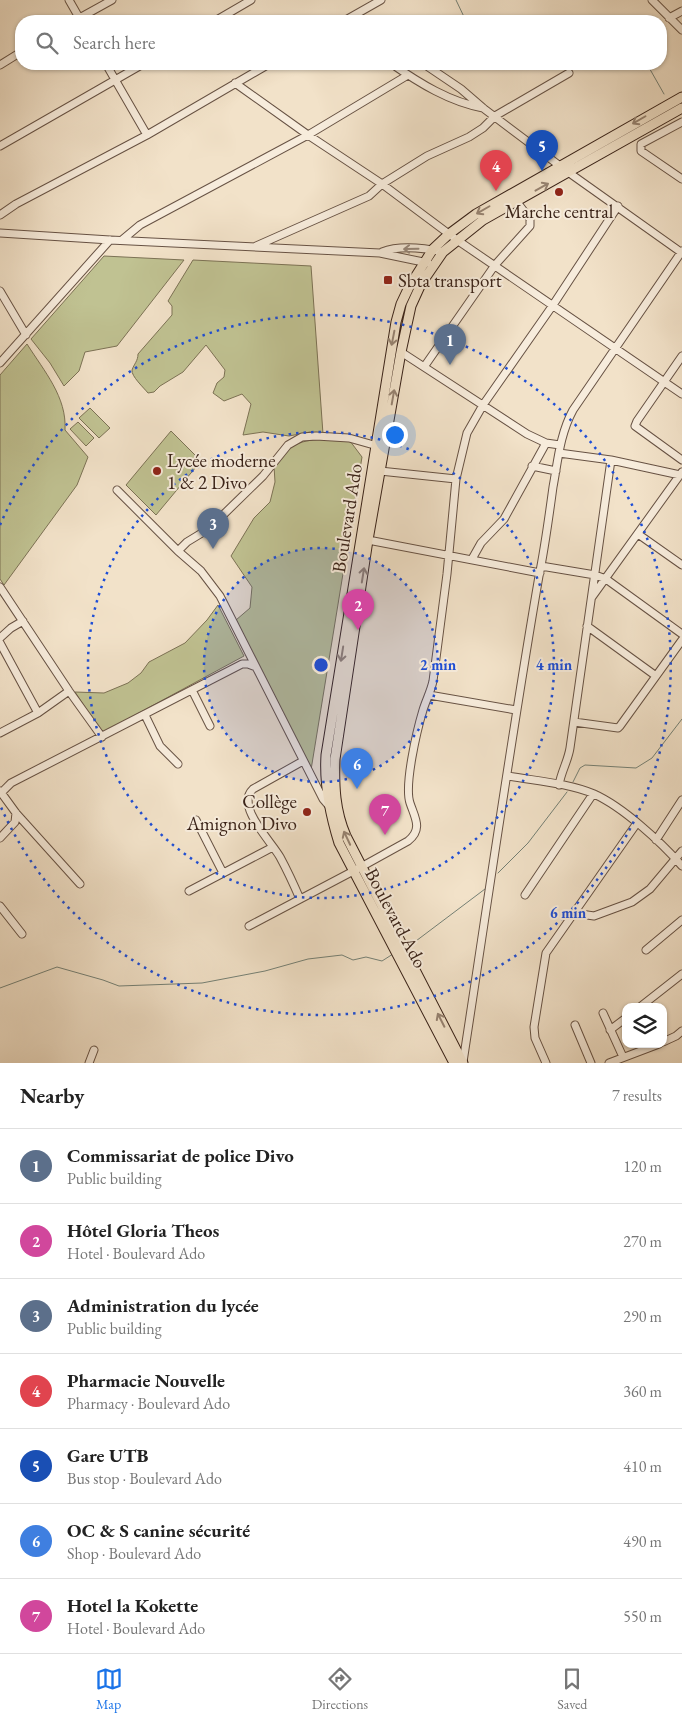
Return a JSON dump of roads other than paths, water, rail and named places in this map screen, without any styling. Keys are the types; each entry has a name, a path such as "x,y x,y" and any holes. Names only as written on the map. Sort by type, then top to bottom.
{"main road":[{"name":"Boulevard Ado","path":"460,1063 395,952 357,869 341,823 334,782 335,759 380,470 380,447 396,322 401,304 409,287 476,214 682,97"},
{"name":"Boulevard Ado","path":"460,1063 404,947 339,843 329,806 325,771 326,755 380,447 401,352 413,301 433,250 682,108"}],"street":[{"path":"69,0 76,15"},
{"path":"86,15 112,0"},
{"path":"225,15 251,0"},
{"path":"355,15 381,0"},
{"path":"652,0 666,15"},
{"path":"682,11 669,18 682,30"},
{"path":"0,65 15,56"},
{"path":"109,70 147,135"},
{"path":"0,146 132,70"},
{"path":"0,215 16,204 147,135 258,70"},
{"path":"401,70 463,104 483,108"},
{"path":"433,70 461,89 483,108 568,172 682,252 573,410 567,420 559,449 516,710 508,776 460,1063"},
{"path":"253,247 363,199 382,184 427,156 469,137 483,128 495,116 569,73"},
{"path":"122,240 140,225 308,135 408,75"},
{"path":"235,83 308,135 382,184 453,237 615,350 682,394"},
{"path":"682,122 641,144 640,148 641,151 682,179"},
{"path":"424,367 495,265 531,223 516,202"},
{"path":"250,926 408,841 417,832 417,825 409,799 408,783 422,712 433,681 449,554 456,478 467,433 483,404 553,305 618,206"},
{"path":"0,233 380,253 429,263"},
{"path":"0,364 110,240"},
{"path":"380,253 396,249 443,252"},
{"path":"0,292 26,335"},
{"path":"401,352 527,434 559,449 681,473 592,598"},
{"path":"682,356 635,426 682,460"},
{"path":"178,551 187,542 210,528 263,476 288,445 302,438 316,436 349,438 380,447"},
{"path":"472,559 480,542 500,525 504,519 546,443"},
{"path":"559,785 561,773 569,757 611,460"},
{"path":"532,466 556,471"},
{"path":"380,470 456,478"},
{"path":"117,490 178,551 201,571 220,596 303,761 323,799 329,806"},
{"path":"638,534 682,565"},
{"path":"368,540 472,559 595,575 606,579 682,634"},
{"path":"0,587 102,737"},
{"path":"1,635 23,621"},
{"path":"588,626 656,676"},
{"path":"574,722 618,728 682,640"},
{"path":"0,643 38,713"},
{"path":"80,884 16,813 1,792 11,783 242,664 256,667"},
{"path":"192,690 210,726"},
{"path":"0,733 38,713 69,691"},
{"path":"429,695 516,710"},
{"path":"145,715 160,746 178,764"},
{"path":"300,899 273,847 257,824 249,809 248,802 250,792 253,789 303,761"},
{"path":"508,776 559,785 593,794 618,808 656,840 682,866"},
{"path":"525,895 593,794"},
{"path":"656,840 682,800"},
{"path":"0,838 15,822 16,813"},
{"path":"196,820 223,873"},
{"path":"546,1063 534,1034 545,956 637,824"},
{"path":"189,891 273,847"},
{"path":"574,913 594,916 632,902 650,889 682,851"},
{"path":"0,906 22,934"},
{"path":"646,950 682,920"},
{"path":"645,1003 682,974"},
{"path":"603,1013 623,1057"},
{"path":"610,1030 622,1021"},
{"path":"575,1024 591,1063"},
{"path":"667,1040 682,1031"},
{"path":"609,1063 648,1048"},
{"path":"90,1063 94,1050"}],"waterway":[{"path":"456,0 463,15"},
{"path":"650,70 664,94"},
{"path":"573,782 580,768 585,765 636,768 652,758 682,719"},
{"path":"498,873 528,843 567,792"},
{"path":"408,947 485,889"},
{"path":"0,988 57,967 119,986 202,983 265,971 308,959 342,955 353,960 366,957 382,961 393,954"}],"place":[{"name":"Gare UTB","path":"542,171"},
{"name":"Pharmacie Nouvelle","path":"496,191"},
{"name":"Marche central","path":"559,192"},
{"name":"Sbta transport","path":"388,280"},
{"name":"Commissariat de police Divo","path":"450,365"},
{"name":"Lycée moderne 1 & 2 Divo","path":"157,471"},
{"name":"Administration du lycée","path":"213,549"},
{"name":"Hôtel Gloria Theos","path":"358,630"},
{"name":"OC & S canine sécurité","path":"357,789"},
{"name":"Collège Amignon Divo","path":"307,812"},
{"name":"Hotel la Kokette","path":"385,835"}]}
